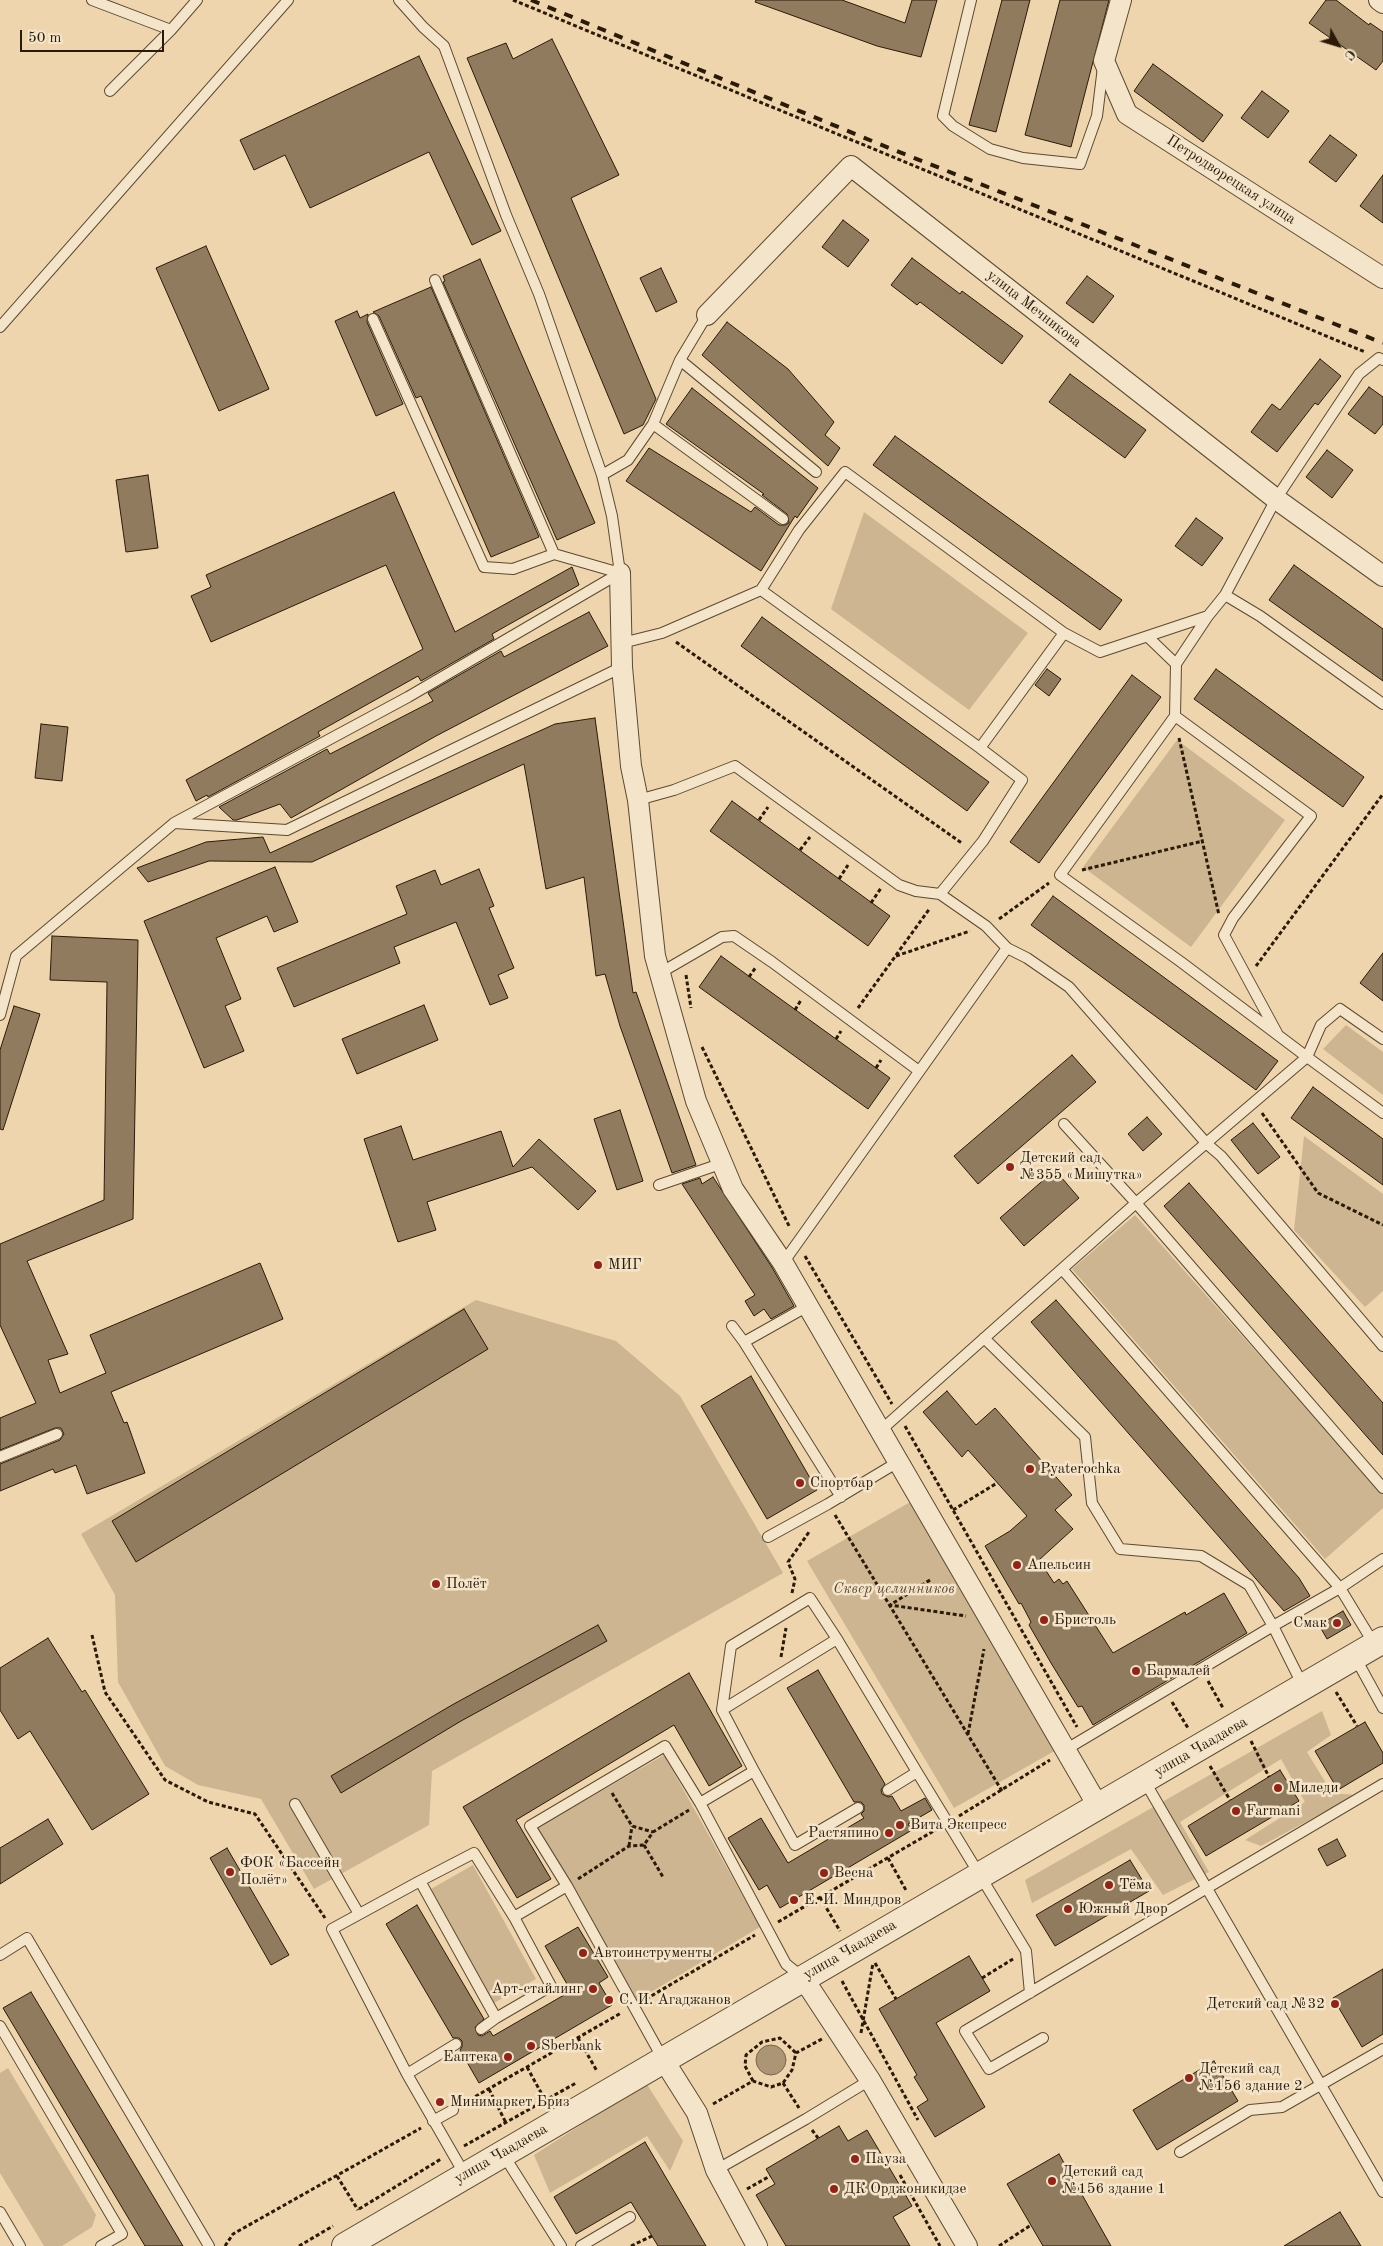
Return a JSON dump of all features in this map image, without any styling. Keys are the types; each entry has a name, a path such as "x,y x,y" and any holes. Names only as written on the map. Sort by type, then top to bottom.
{"street":[{"path":"1104,61 1121,0"},
{"path":"1380,0 1383,3"},
{"name":"Петродворецкая улица","path":"1104,61 1127,114 1383,278"},
{"name":"улица Мечникова","path":"707,315 851,166 1276,498 1383,576"},
{"path":"620,573 622,667 631,766 638,800 655,956 696,1102 734,1188 783,1263 1098,1806"},
{"name":"улица Чаадаева","path":"352,2244 465,2175 1371,1647"},
{"path":"803,1978 870,2080 966,2246"},
{"path":"663,2059 697,2114 716,2170 758,2246"}],"lane":[{"path":"92,0 171,30"},
{"path":"110,91 171,30 197,0"},
{"path":"0,327 288,0"},
{"path":"399,0 423,27 444,46 506,215 539,294 602,474 612,516 620,573"},
{"path":"971,0 944,116 954,126 990,149 1023,158 1080,164 1097,116 1104,61"},
{"path":"435,280 554,554"},
{"path":"602,474 628,460 653,424 680,360 707,315"},
{"path":"373,318 484,567 513,569 554,554 620,573"},
{"path":"1381,359 1360,374 1276,498 1225,595 1208,616 1176,664 1174,716 1060,875 1383,1113"},
{"path":"680,360 816,472"},
{"path":"653,424 783,519"},
{"path":"622,643 662,633 760,590 799,530 845,472 1064,633 1100,652 1208,616"},
{"path":"0,1015 16,956 174,822 408,697 620,573"},
{"path":"760,590 1022,780 974,851 940,894"},
{"path":"1225,595 1260,616 1383,704"},
{"path":"980,748 1064,633"},
{"path":"1148,637 1176,664"},
{"path":"174,822 287,830 622,667"},
{"path":"1174,716 1312,816 1233,918 1224,935 1276,1033"},
{"path":"638,800 674,790 735,766 899,885 916,891 940,894 986,926 1007,948 1027,958 1069,986 1207,1144 1221,1156 1383,1346"},
{"path":"660,973 722,936 734,936 919,1071"},
{"path":"783,1263 1007,948"},
{"path":"880,1431 1136,1203 1307,1057 1321,1025 1340,1009 1383,1040"},
{"path":"1064,1124 1136,1203 1383,1488"},
{"path":"659,1185 722,1163"},
{"path":"1062,1269 1340,1588 1371,1647 1383,1708"},
{"path":"744,1342 808,1306"},
{"path":"732,1326 744,1342 841,1497"},
{"path":"984,1338 1085,1437 1092,1503 1120,1549 1202,1556 1249,1585 1273,1626 1303,1687"},
{"path":"0,1456 57,1434"},
{"path":"768,1537 841,1497 898,1462"},
{"path":"1065,1750 1340,1588 1383,1559"},
{"path":"858,1808 795,1845 722,1710 731,1646 810,1598 837,1639 1026,1951 1030,1993"},
{"path":"722,1710 837,1639"},
{"path":"663,2059 567,1886 530,1826 665,1746 700,1802 786,1964 803,1978"},
{"path":"700,1802 754,1771"},
{"path":"888,1790 918,1772"},
{"path":"1144,1780 1383,2192"},
{"path":"1043,2038 989,2069 965,2031 1383,1784"},
{"path":"295,1804 359,1914"},
{"path":"465,2175 407,2074 332,1929 474,1853 514,1917 551,1986 496,2018 481,2029"},
{"path":"420,1881 496,2018"},
{"path":"514,1917 567,1886"},
{"path":"0,1955 27,1938 209,2246"},
{"path":"0,2026 122,2234 102,2246"},
{"path":"407,2074 456,2044"},
{"path":"1180,2152 1250,2110 1282,2108 1383,2049"},
{"path":"716,2170 870,2080"},
{"path":"434,2121 452,2110"},
{"path":"503,2153 561,2246"},
{"path":"0,2212 20,2246"},
{"path":"582,2246 630,2217"}],"path":[{"path":"513,0 1381,359"},
{"path":"662,633 974,851"},
{"path":"1174,716 1224,935"},
{"path":"1247,978 1383,794"},
{"path":"896,956 986,926 1001,918 1060,875 1202,841"},
{"path":"850,1019 940,894"},
{"path":"684,959 693,1015"},
{"path":"700,1042 797,1243 1084,1739"},
{"path":"1255,1102 1318,1194 1383,1225"},
{"path":"953,1510 997,1482"},
{"path":"828,1504 1002,1790"},
{"path":"788,1562 795,1579"},
{"path":"890,1605 930,1580"},
{"path":"890,1605 990,1620 968,1734"},
{"path":"92,1635 105,1692 165,1780 208,1802 255,1814 332,1929"},
{"path":"1201,1669 1224,1709"},
{"path":"1335,1691 1357,1726"},
{"path":"1250,1740 1269,1777"},
{"path":"606,1782 632,1826 629,1846"},
{"path":"644,1845 653,1832 700,1802"},
{"path":"632,1826 653,1832"},
{"path":"567,1886 629,1846 644,1845"},
{"path":"644,1845 663,1877"},
{"path":"888,1858 908,1893"},
{"path":"982,1978 1026,1951"},
{"path":"854,2056 864,2022 873,1960 896,1999"},
{"path":"840,1979 921,2125"},
{"path":"796,2053 780,2038 762,2042 746,2055 745,2066 753,2080 771,2087 783,2083 792,2070 796,2053 838,2030"},
{"path":"578,2038 597,2071"},
{"path":"527,2067 545,2100"},
{"path":"697,2114 753,2080"},
{"path":"489,2089 506,2123"},
{"path":"226,2246 234,2234 434,2121"},
{"path":"337,2176 358,2210"},
{"path":"740,2192 770,2176"},
{"path":"999,2246 1031,2225"},
{"path":"631,2246 652,2236"}],"green space":[{"path":"864,512 1028,633 969,710 831,609"},
{"path":"1177,740 1285,820 1191,947 1083,867"},
{"path":"1346,1025 1383,1052 1383,1095 1323,1049"},
{"path":"1304,1136 1383,1194 1383,1291 1365,1307 1294,1230"},
{"path":"1135,1215 1383,1495 1383,1508 1325,1559 1072,1269"},
{"name":"Полёт","path":"476,1300 616,1341 680,1396 783,1573 432,1771 429,1825 314,1889 261,1799 198,1785 165,1766 118,1682 115,1595 81,1534"},
{"name":"Сквер целинников","path":"912,1501 1058,1749 954,1808 807,1561"},
{"path":"1322,1711 1331,1735 1307,1752 1332,1793 1356,1795 1261,1846 1245,1840 1305,1802 1281,1759 1180,1822 1209,1872 1163,1895 1131,1849 1032,1903 1025,1880"},
{"path":"664,1755 760,1927 636,2001 537,1828"},
{"path":"473,1865 536,1979 494,2003 431,1889"},
{"path":"8,2068 96,2215 92,2227 62,2246 44,2246 0,2173 0,2073"},
{"path":"646,2083 683,2141 670,2171 647,2136 550,2193 534,2155"}],"shaded area":[{"path":"771,2045 782,2049 786,2060 782,2071 771,2075 760,2071 756,2060 760,2049"}],"building":[{"path":"756,0 842,0 905,23 912,0 937,0 921,57 877,46 755,2"},
{"path":"1002,0 1030,0 996,132 969,125"},
{"path":"1060,0 1109,0 1071,147 1025,135"},
{"path":"1326,0 1336,0 1369,25 1370,23 1383,32 1383,61 1376,70 1309,23"},
{"path":"552,39 619,175 571,198 656,399 643,425 624,434 467,58 506,43 513,59"},
{"path":"419,56 501,231 472,245 429,152 310,208 285,155 254,170 240,140"},
{"path":"1153,64 1223,115 1203,142 1134,91"},
{"path":"1262,91 1289,111 1268,138 1241,118"},
{"path":"1330,135 1357,155 1336,182 1309,162"},
{"path":"1383,175 1383,223 1360,206"},
{"path":"843,220 869,240 848,267 822,247"},
{"path":"206,246 269,389 219,411 156,268"},
{"path":"912,258 960,294 962,291 1023,336 1002,364 920,302 917,305 891,285"},
{"path":"480,259 595,523 557,540 443,282 445,281 443,276"},
{"path":"661,268 677,302 656,312 640,278"},
{"path":"1087,276 1114,296 1093,323 1066,303"},
{"path":"431,287 539,537 491,557 421,396 416,398 379,316 373,312"},
{"path":"357,311 360,318 368,314 367,322 403,404 376,416 335,321"},
{"path":"727,322 788,369 834,422 825,435 840,448 828,466 702,355"},
{"path":"1320,359 1341,376 1318,405 1315,403 1277,452 1251,432 1272,404 1280,410"},
{"path":"1070,374 1146,430 1125,458 1049,402"},
{"path":"1369,387 1383,397 1383,424 1375,434 1348,414"},
{"path":"692,388 818,488 797,518 795,516 761,571 626,481 649,448 751,512 755,507 779,525 789,523 787,514 762,495 764,494 666,424"},
{"path":"895,436 1122,600 1100,630 873,465"},
{"path":"1327,450 1353,470 1332,498 1306,477"},
{"path":"148,475 158,548 126,552 116,480"},
{"path":"394,492 455,632 572,567 579,585 492,634 494,639 421,681 418,676 318,732 320,736 208,797 207,795 196,801 186,780 423,649 386,565 211,642 191,596 211,587 206,575"},
{"path":"1196,518 1223,538 1202,566 1175,546"},
{"path":"1294,565 1383,629 1383,681 1269,600"},
{"path":"589,612 608,646 436,736 291,818 280,804 237,820 233,820 219,807 327,749 330,754 433,701 428,693 501,651 504,657"},
{"path":"762,617 989,782 967,811 741,646"},
{"path":"1047,669 1061,679 1049,696 1035,685"},
{"path":"1216,669 1364,777 1343,807 1194,699"},
{"path":"1132,675 1161,697 1039,863 1010,842"},
{"path":"595,718 633,993 636,992 696,1165 672,1173 620,1026 605,974 596,976 584,877 546,889 524,764 312,862 209,861 148,882 137,868 206,842 263,837 270,853 555,724"},
{"path":"41,724 68,727 62,781 35,778"},
{"path":"732,801 890,916 868,946 710,831"},
{"path":"275,867 298,922 274,932 267,916 216,938 241,999 225,1006 244,1051 204,1068 144,921"},
{"path":"479,869 494,906 489,908 514,968 498,975 508,998 490,1005 456,922 394,947 400,963 294,1007 277,968 407,914 396,886 435,870 441,885"},
{"path":"1053,896 1278,1061 1256,1090 1031,925"},
{"path":"52,936 138,940 133,1219 27,1261 68,1354 48,1360 60,1393 106,1373 90,1335 260,1263 283,1319 111,1392 124,1423 127,1422 145,1473 87,1494 76,1465 55,1473 53,1469 0,1491 0,1464 60,1440 64,1434 61,1428 55,1428 0,1450 0,1418 36,1403 0,1325 0,1244 104,1200 107,982 50,980"},
{"path":"1383,953 1383,1001 1360,983"},
{"path":"721,956 890,1078 868,1109 699,987"},
{"path":"424,1005 438,1040 357,1074 342,1039"},
{"path":"14,1006 40,1014 3,1130 0,1129 0,1050"},
{"path":"1072,1055 1096,1082 978,1184 954,1156"},
{"path":"1313,1087 1383,1139 1383,1185 1291,1118"},
{"path":"620,1110 643,1181 617,1190 594,1119"},
{"path":"1147,1117 1162,1134 1143,1151 1128,1134"},
{"path":"1253,1123 1280,1157 1258,1174 1231,1140"},
{"path":"401,1126 413,1160 501,1131 513,1167 539,1139 596,1191 578,1210 532,1167 427,1202 436,1230 398,1242 364,1139"},
{"path":"1055,1170 1079,1198 1024,1246 1000,1218"},
{"path":"713,1177 773,1269 794,1306 771,1319 764,1309 754,1316 745,1301 755,1295 682,1184 700,1178 702,1184"},
{"path":"1189,1183 1383,1403 1383,1455 1164,1206"},
{"path":"1056,1300 1299,1578 1310,1596 1284,1611 1031,1322"},
{"path":"464,1309 488,1349 136,1562 112,1521"},
{"path":"751,1376 817,1490 767,1519 701,1406"},
{"path":"947,1391 976,1425 995,1408 1072,1495 1055,1510 1073,1529 1039,1560 1054,1583 1059,1579 1063,1584 1067,1581 1113,1653 1185,1612 1186,1615 1224,1593 1247,1633 1093,1725 1082,1706 1078,1707 1051,1663 1029,1625 1031,1622 1021,1603 1019,1604 985,1546 1010,1531 1027,1516 968,1450 962,1457 923,1412"},
{"path":"1343,1611 1351,1625 1327,1639 1319,1625"},
{"path":"598,1625 607,1641 461,1721 341,1793 331,1776 452,1705"},
{"path":"48,1638 82,1692 85,1690 149,1794 92,1830 30,1731 18,1739 0,1710 0,1668"},
{"path":"818,1670 885,1784 881,1790 882,1794 888,1797 892,1796 901,1811 925,1798 932,1810 908,1824 912,1830 780,1908 767,1885 759,1890 728,1838 761,1818 788,1863 864,1818 861,1814 864,1811 864,1805 861,1802 854,1802 787,1688"},
{"path":"689,1673 742,1766 709,1786 674,1725 516,1820 551,1879 517,1898 463,1807"},
{"path":"1365,1722 1383,1753 1383,1763 1338,1790 1315,1751"},
{"path":"1280,1770 1299,1801 1206,1856 1188,1826"},
{"path":"48,1819 63,1844 0,1884 0,1848"},
{"path":"1337,1839 1346,1856 1327,1866 1318,1849"},
{"path":"227,1848 289,1955 271,1965 210,1858"},
{"path":"1130,1860 1149,1891 1055,1946 1036,1915"},
{"path":"417,1905 484,2019 475,2027 478,2035 482,2036 490,2031 493,2036 571,1991 545,1946 578,1927 608,1977 599,1983 612,2005 479,2083 460,2050 462,2041 459,2038 453,2038 386,1924"},
{"path":"969,1956 990,1991 936,2023 985,2107 935,2137 917,2107 928,2100 914,2077 917,2075 879,2009"},
{"path":"1383,1969 1383,2034 1362,2047 1333,1998"},
{"path":"31,1992 183,2246 145,2246 3,2008"},
{"path":"1214,2061 1238,2101 1157,2150 1133,2110"},
{"name":"ДК Орджоникидзе","path":"839,2126 848,2141 867,2130 912,2206 893,2217 910,2246 786,2246 756,2195 775,2184 766,2169"},
{"path":"645,2142 706,2246 658,2246 631,2202 576,2234 554,2197"},
{"path":"1059,2154 1111,2246 1043,2246 1007,2184"},
{"path":"1340,2212 1361,2246 1284,2246"}],"railway":[{"path":"531,0 889,148 1383,343"}],"place":[{"name":"Детский сад №355 «Мишутка»","path":"1010,1167"},
{"name":"МИГ","path":"598,1265"},
{"name":"Pyaterochka","path":"1030,1469"},
{"name":"Спортбар","path":"800,1483"},
{"name":"Апельсин","path":"1017,1565"},
{"name":"Полёт","path":"436,1584"},
{"name":"Бристоль","path":"1044,1620"},
{"name":"Смак","path":"1337,1623"},
{"name":"Бармалей","path":"1136,1671"},
{"name":"Миледи","path":"1278,1788"},
{"name":"Farmani","path":"1236,1811"},
{"name":"Вита Экспресс","path":"900,1825"},
{"name":"Растяпино","path":"889,1833"},
{"name":"ФОК «Бассейн Полёт»","path":"230,1872"},
{"name":"Весна","path":"824,1873"},
{"name":"Тёма","path":"1109,1885"},
{"name":"Е. И. Миндров","path":"794,1900"},
{"name":"Южный Двор","path":"1068,1909"},
{"name":"Автоинструменты","path":"583,1953"},
{"name":"Арт-стайлинг","path":"593,1989"},
{"name":"С. И. Агаджанов","path":"609,2000"},
{"name":"Детский сад №32","path":"1335,2004"},
{"name":"Sberbank","path":"531,2046"},
{"name":"Еаптека","path":"508,2057"},
{"name":"Детский сад №156 здание 2","path":"1189,2078"},
{"name":"Минимаркет Бриз","path":"440,2102"},
{"name":"Пауза","path":"855,2159"},
{"name":"Детский сад №156 здание 1","path":"1052,2181"},
{"name":"ДК Орджоникидзе","path":"834,2189"}]}
